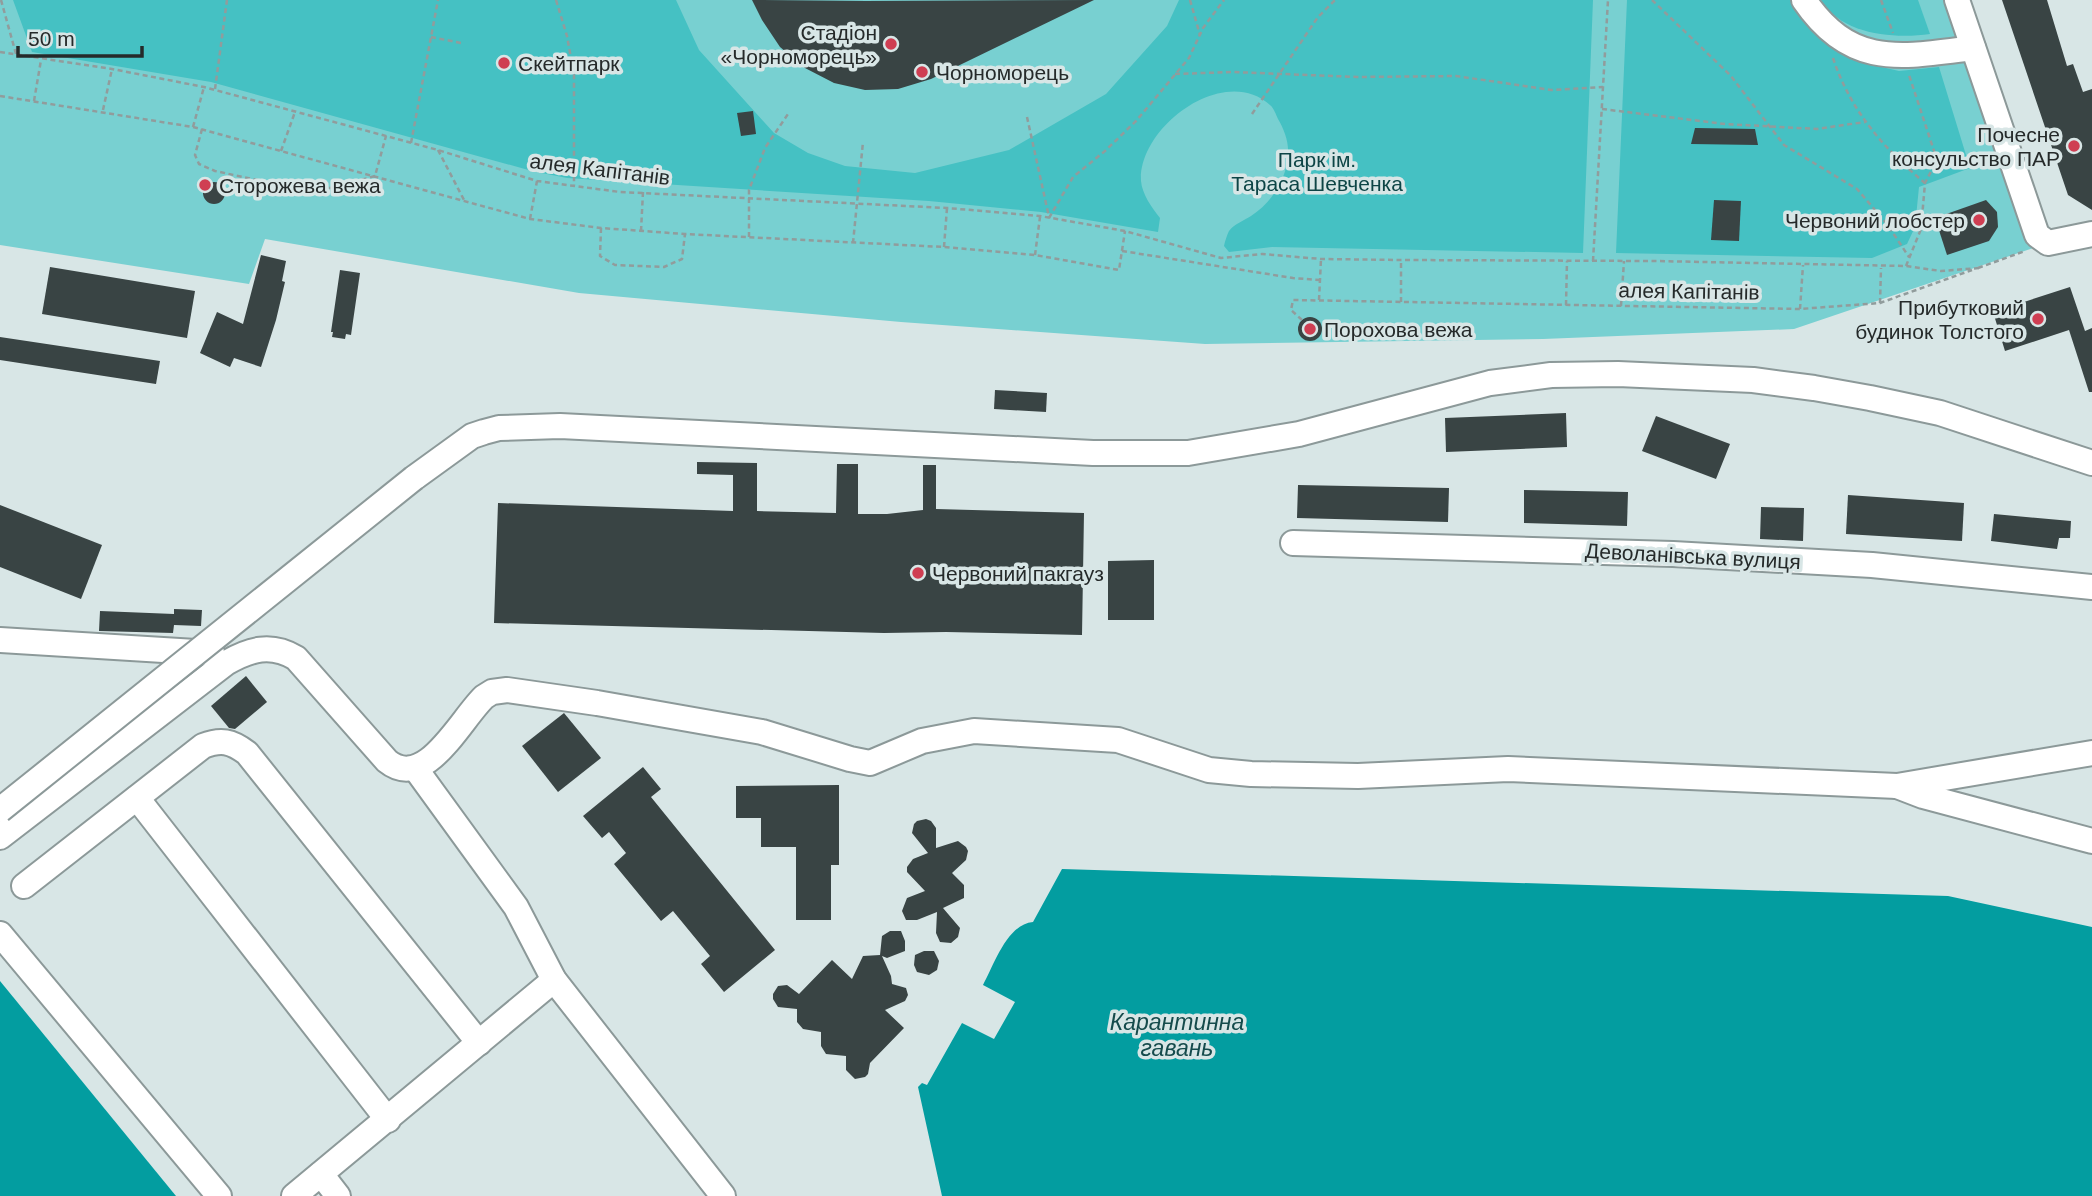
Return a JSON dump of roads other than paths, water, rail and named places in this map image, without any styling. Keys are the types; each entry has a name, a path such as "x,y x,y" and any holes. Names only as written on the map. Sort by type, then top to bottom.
{"street":[{"path":"1804,0 1836,34 1865,50 1883,56 1902,57 1973,48"},
{"path":"1957,0 2037,234 2048,243 2092,234"},
{"path":"0,810 414,478 472,436 499,428 560,426 1093,453 1188,453 1298,434 1490,383 1551,375 1618,374 1753,380 1870,398 1940,413 2092,463"},
{"name":"Деволанівська вулиця","path":"1293,543 1673,554 1872,565 2092,587"},
{"path":"0,640 240,655"},
{"path":"0,837 226,663 251,650 272,649 296,658 387,761 398,769 415,768 431,759 484,697 492,692 507,690 597,703 762,733 862,762 879,760 922,741 974,731 1118,740 1209,770 1251,774 1358,776 1508,769 1896,786 2092,753"},
{"path":"24,886 203,746 218,740 235,744 256,764 480,1043"},
{"path":"415,768 516,907 554,980 723,1196"},
{"path":"1896,786 1923,796 2092,841"},
{"path":"137,798 387,1120"},
{"path":"0,934 219,1196"},
{"path":"294,1196 554,980"},
{"path":"321,1174 338,1196"}],"water":[{"name":"Карантинна гавань","path":"1062,869 1948,896 2092,927 2092,1196 942,1196 918,1087 922,1083 927,1085 962,1023 994,1039 1015,1002 983,985 1009,938 1024,924 1033,922"},
{"path":"0,981 176,1196 0,1196"}],"place":[{"name":"Стадіон «Чорноморець»","path":"891,44"},
{"name":"Скейтпарк","path":"504,63"},
{"name":"Чорноморець","path":"922,72"},
{"name":"Почесне консульство ПАР","path":"2074,146"},
{"name":"Сторожева вежа","path":"205,185"},
{"name":"Червоний лобстер","path":"1979,220"},
{"name":"Прибутковий будинок Толстого","path":"2038,319"},
{"name":"Порохова вежа","path":"1310,329"},
{"name":"Червоний пакгауз","path":"918,573"}],"park label":[{"name":"Парк ім. Тараса Шевченка","path":"1317,171"}]}
